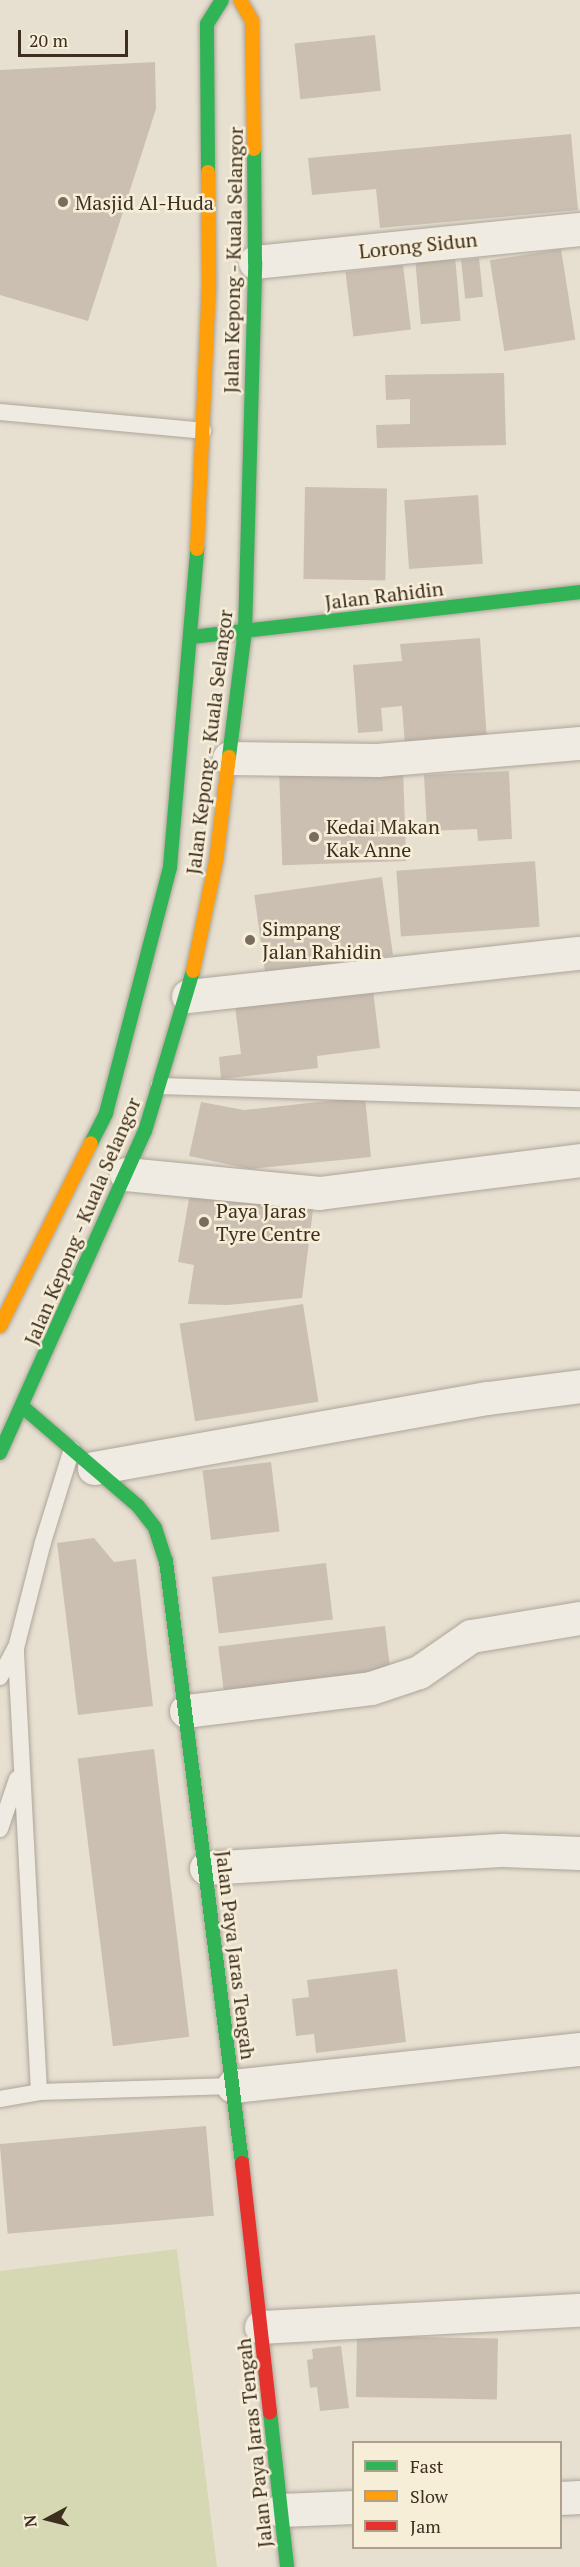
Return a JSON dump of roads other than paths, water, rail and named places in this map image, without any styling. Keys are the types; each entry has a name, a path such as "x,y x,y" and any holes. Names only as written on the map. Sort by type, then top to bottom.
{"main road":[{"name":"Jalan Kepong - Kuala Selangor","path":"0,1326 106,1113 170,867 192,637 203,431 209,281 207,24 222,0"},
{"name":"Jalan Kepong - Kuala Selangor","path":"0,1453 24,1408 126,1174 159,1086 188,996 216,861 245,631 255,262 252,21 240,0"},
{"name":"Jalan Rahidin","path":"192,637 580,592"},
{"name":"Jalan Paya Jaras Tengah","path":"24,1408 138,1506 155,1528 166,1561 233,2086 287,2567"}],"street":[{"name":"Lorong Sidun","path":"255,262 580,229"},
{"path":"229,758 377,760 580,743"},
{"path":"188,996 580,952"},
{"path":"126,1174 319,1193 580,1160"},
{"path":"83,1459 580,1386"},
{"path":"186,1711 371,1688 419,1671 471,1636 580,1618"},
{"path":"206,1868 503,1850 580,1853"},
{"path":"233,2086 580,2049"},
{"path":"261,2327 580,2310"},
{"path":"562,2498 580,2497"},
{"path":"281,2510 352,2507"}],"lane":[{"path":"0,412 203,431"},
{"path":"159,1086 580,1099"},
{"path":"0,1677 16,1648 43,1542 83,1459"},
{"path":"16,1648 20,1771 39,2092"},
{"path":"0,1829 20,1771"},
{"path":"0,2099 39,2092 233,2086"}],"place":[{"name":"Masjid Al-Huda","path":"63,202"},
{"name":"Kedai Makan Kak Anne","path":"314,837"},
{"name":"Simpang Jalan Rahidin","path":"250,940"},
{"name":"Paya Jaras Tyre Centre","path":"204,1222"}]}
